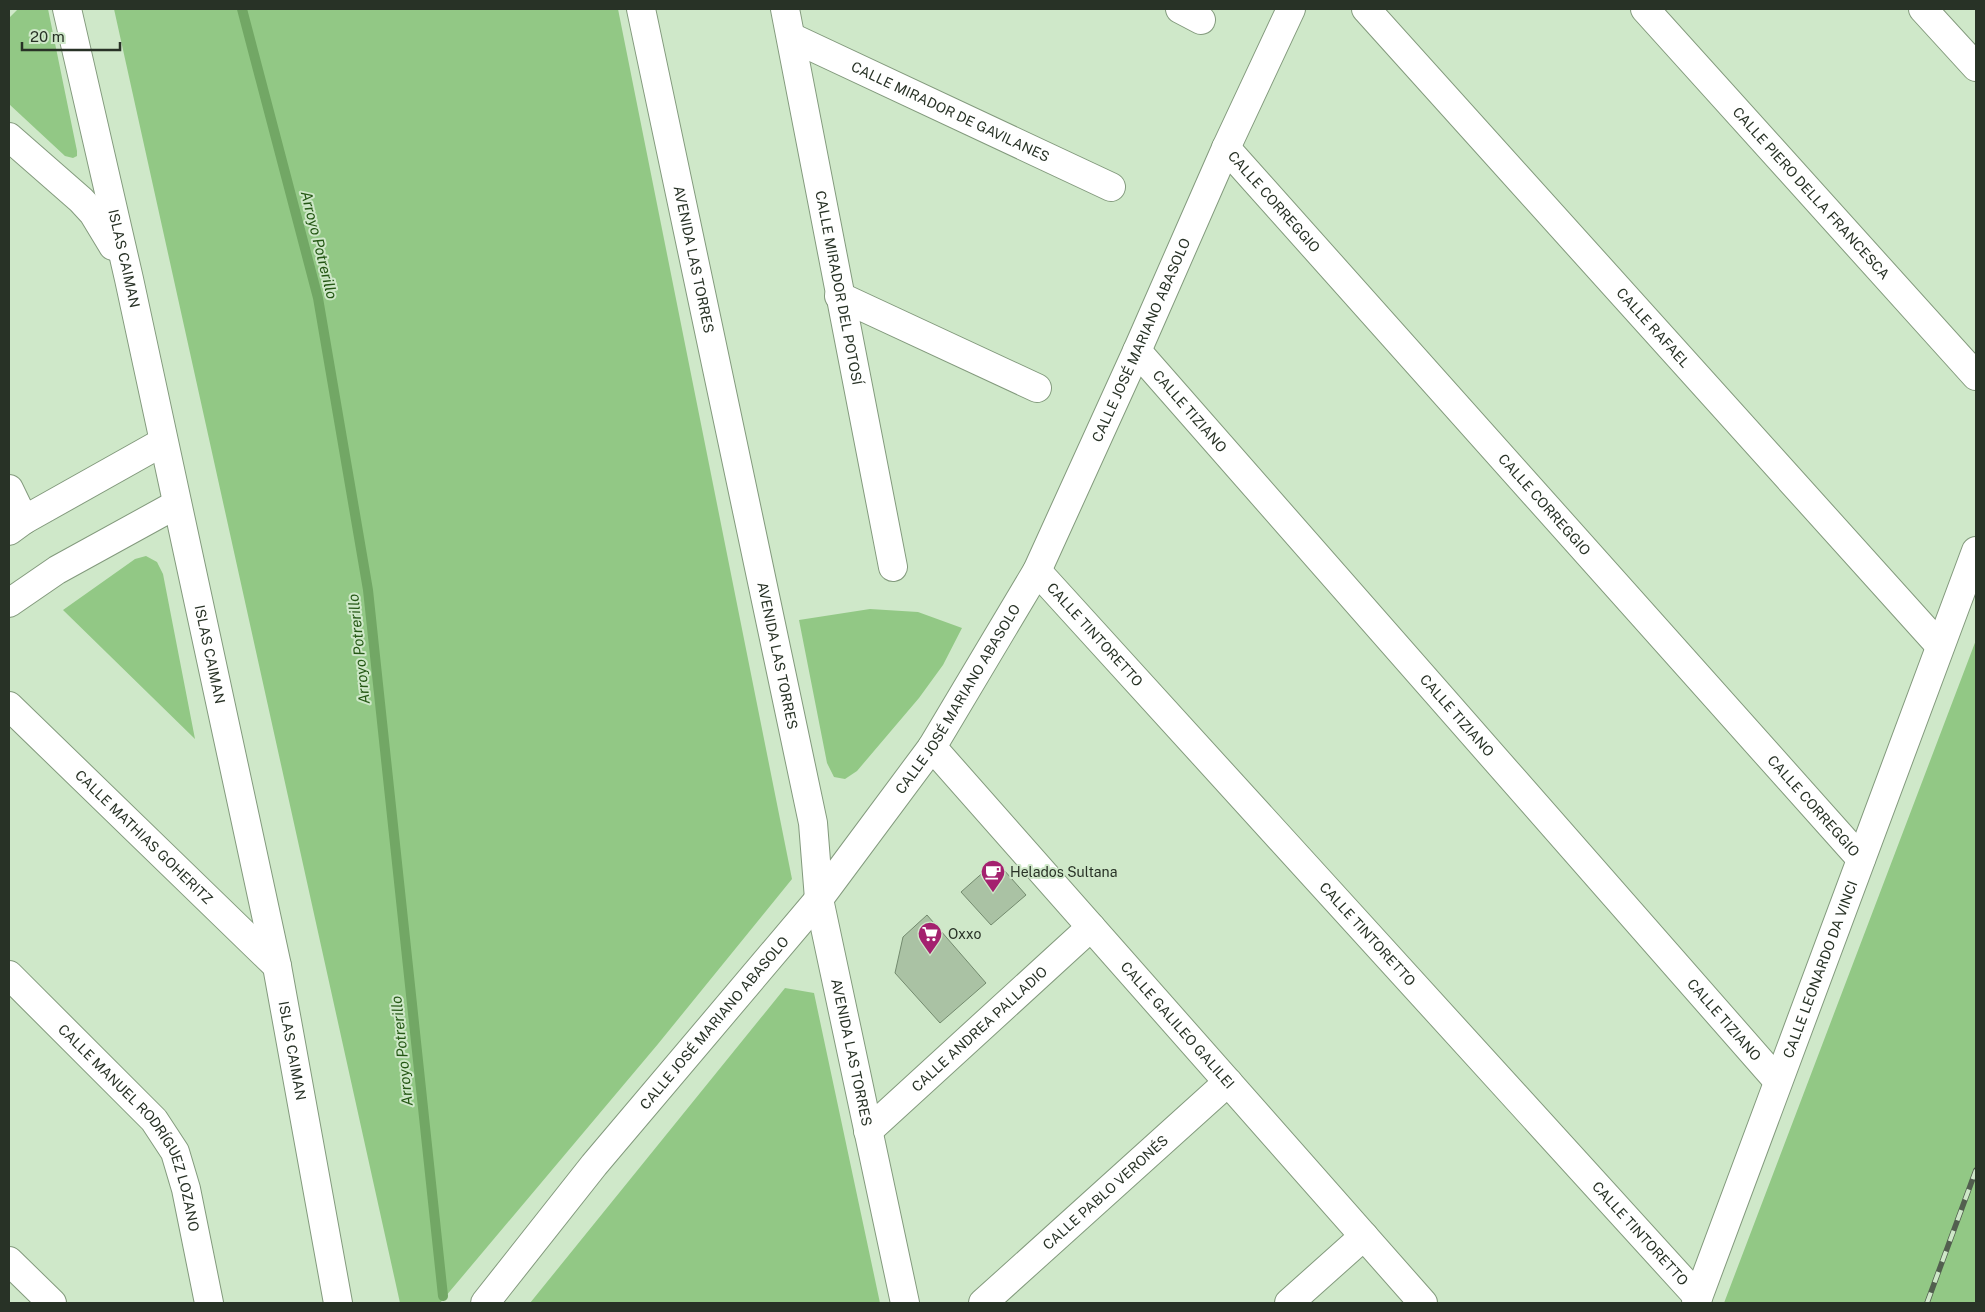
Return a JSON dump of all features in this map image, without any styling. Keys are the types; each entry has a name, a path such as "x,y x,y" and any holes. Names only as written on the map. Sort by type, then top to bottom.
{"street":[{"name":"ISLAS CAIMAN","path":"67,9 129,280 277,966 338,1303"},
{"name":"AVENIDA LAS TORRES","path":"641,9 813,823 819,899 905,1303"},
{"name":"CALLE MIRADOR DEL POTOSÍ","path":"785,9 893,567"},
{"name":"CALLE JOSÉ MARIANO ABASOLO","path":"485,1303 594,1165 819,899 932,747 1037,571 1137,351 1226,148 1291,9"},
{"name":"CALLE RAFAEL","path":"1366,9 1940,646"},
{"name":"CALLE PIERO DELLA FRANCESCA","path":"1645,9 1976,376"},
{"path":"1923,9 1976,67"},
{"name":"CALLE MIRADOR DE GAVILANES","path":"791,37 1111,187"},
{"path":"9,137 81,200 93,213 113,246 129,280"},
{"name":"CALLE CORREGGIO","path":"1226,148 1862,860"},
{"path":"840,296 1037,388"},
{"name":"CALLE TIZIANO","path":"1137,351 1778,1080"},
{"path":"9,489 16,525 163,442"},
{"path":"9,603 58,570 177,504"},
{"name":"CALLE LEONARDO DA VINCI","path":"1697,1300 1976,551"},
{"name":"CALLE TINTORETTO","path":"1037,571 1697,1300"},
{"name":"CALLE MATHIAS GOHERITZ","path":"9,706 277,966"},
{"name":"CALLE GALILEO GALILEI","path":"932,747 1423,1303"},
{"name":"CALLE ANDREA PALLADIO","path":"868,1131 1091,926"},
{"name":"CALLE MANUEL RODRÍGUEZ LOZANO","path":"9,975 154,1120 176,1152 186,1189 209,1303"},
{"name":"CALLE PABLO VERONÉS","path":"983,1303 1228,1082"},
{"path":"1289,1303 1364,1236"},
{"path":"9,1261 52,1303"}],"green space":[{"path":"18,9 48,9 77,151 77,156 73,158 65,156 9,104 9,18"},
{"path":"114,9 618,9 792,879 658,1044 440,1303 400,1303"},
{"path":"146,556 157,562 163,574 195,739 63,610 135,559"},
{"path":"870,609 918,612 962,628 943,665 919,698 857,771 845,779 834,777 827,763 799,620"},
{"path":"1976,640 1976,1303 1724,1303"},
{"path":"785,988 814,993 880,1303 530,1303"}],"building":[{"name":"Helados Sultana","path":"996,861 1026,895 991,925 961,892"},
{"name":"Oxxo","path":"927,915 986,983 940,1023 895,973 903,937"}],"waterway":[{"name":"Arroyo Potrerillo","path":"242,9 318,298 368,590 443,1296"}],"railway":[{"path":"1927,1303 1976,1170"}],"place":[{"name":"Helados Sultana","path":"993,893"},
{"name":"Oxxo","path":"930,955"}]}
